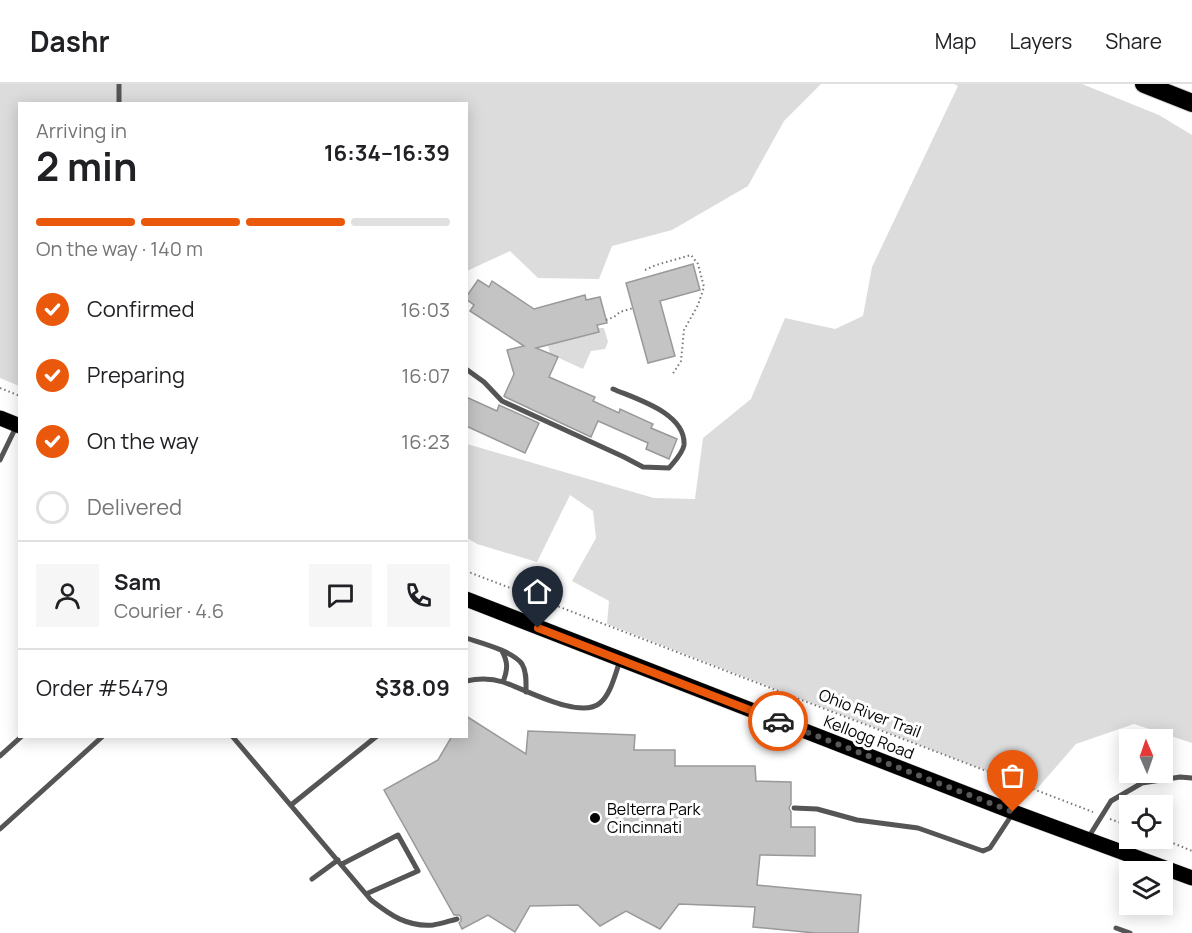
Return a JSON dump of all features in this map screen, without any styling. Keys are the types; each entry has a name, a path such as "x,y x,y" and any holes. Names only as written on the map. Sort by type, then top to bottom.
{"highway":[{"path":"1144,84 1192,103"}],"main road":[{"path":"0,418 18,425"},
{"name":"Kellogg Road","path":"468,600 1013,812 1192,878"}],"lane":[{"path":"119,102 120,84"},
{"path":"468,370 484,382 502,401 642,468 669,468 677,460 684,446 676,422 660,410 613,389"},
{"path":"0,460 18,425"},
{"path":"468,639 513,656 522,664 526,678 526,692"},
{"path":"501,651 507,661 507,671 503,682"},
{"path":"468,681 491,679 562,705 589,708 599,705 605,698 620,660"},
{"path":"0,756 20,738"},
{"path":"0,829 101,738"},
{"path":"234,738 371,900 393,917 413,923 432,925 457,919"},
{"path":"291,805 375,738"},
{"path":"1087,839 1111,801 1142,783 1180,777 1192,778"},
{"path":"794,808 817,809 856,820 918,828 983,851 990,848 1013,812"},
{"path":"312,879 340,862 398,835 418,871 366,894"},
{"path":"1116,928 1130,933"}],"path":[{"path":"645,270 691,255 698,264 704,287 698,305 684,330 681,361 672,375"},
{"path":"606,320 633,308"},
{"path":"0,388 18,395"},
{"name":"Ohio River Trail","path":"468,572 1119,822"},
{"path":"1173,843 1192,850"}],"shaded area":[{"path":"0,84 821,84 784,121 748,186 672,230 612,246 599,279 538,278 510,251 468,271 468,102 18,102 18,386 0,378"},
{"path":"954,84 1082,84 1159,115 1192,135 1192,743 1173,737 1173,729 1149,729 1134,724 1076,744 1036,790 607,624 609,601 572,581 596,538 593,511 570,495 537,562 477,544 468,539 468,444 654,498 695,499 703,438 751,399 785,318 835,329 863,316 872,267 958,86"},
{"path":"598,328 604,328 608,342 605,349 591,351 583,369 550,354 548,345 598,332"}],"building":[{"path":"693,264 700,290 660,301 675,356 648,363 626,283"},
{"path":"478,280 489,287 492,281 534,309 585,295 586,300 600,297 607,323 597,325 599,332 536,348 558,357 549,377 595,397 593,401 619,413 620,409 653,424 651,428 677,439 669,459 646,449 648,443 598,421 591,437 505,397 514,374 507,350 524,346 470,311 474,305 468,300 468,294"},
{"path":"468,398 497,411 499,405 539,423 525,453 468,427"},
{"name":"Belterra Park Cincinnati","path":"468,717 526,754 528,731 635,735 634,750 675,750 675,766 755,766 756,781 791,782 789,808 791,827 815,827 815,856 760,855 757,885 861,895 858,933 815,933 753,927 755,907 679,904 660,929 626,911 600,926 578,905 530,906 515,932 488,915 462,929 459,923 461,917 454,915 384,790 438,760 451,738 468,738"}],"way so far":[{"path":"778,721 1013,812"}],"place":[{"name":"Belterra Park Cincinnati","path":"595,818"}],"route":[{"path":"538,628 778,721"}]}
